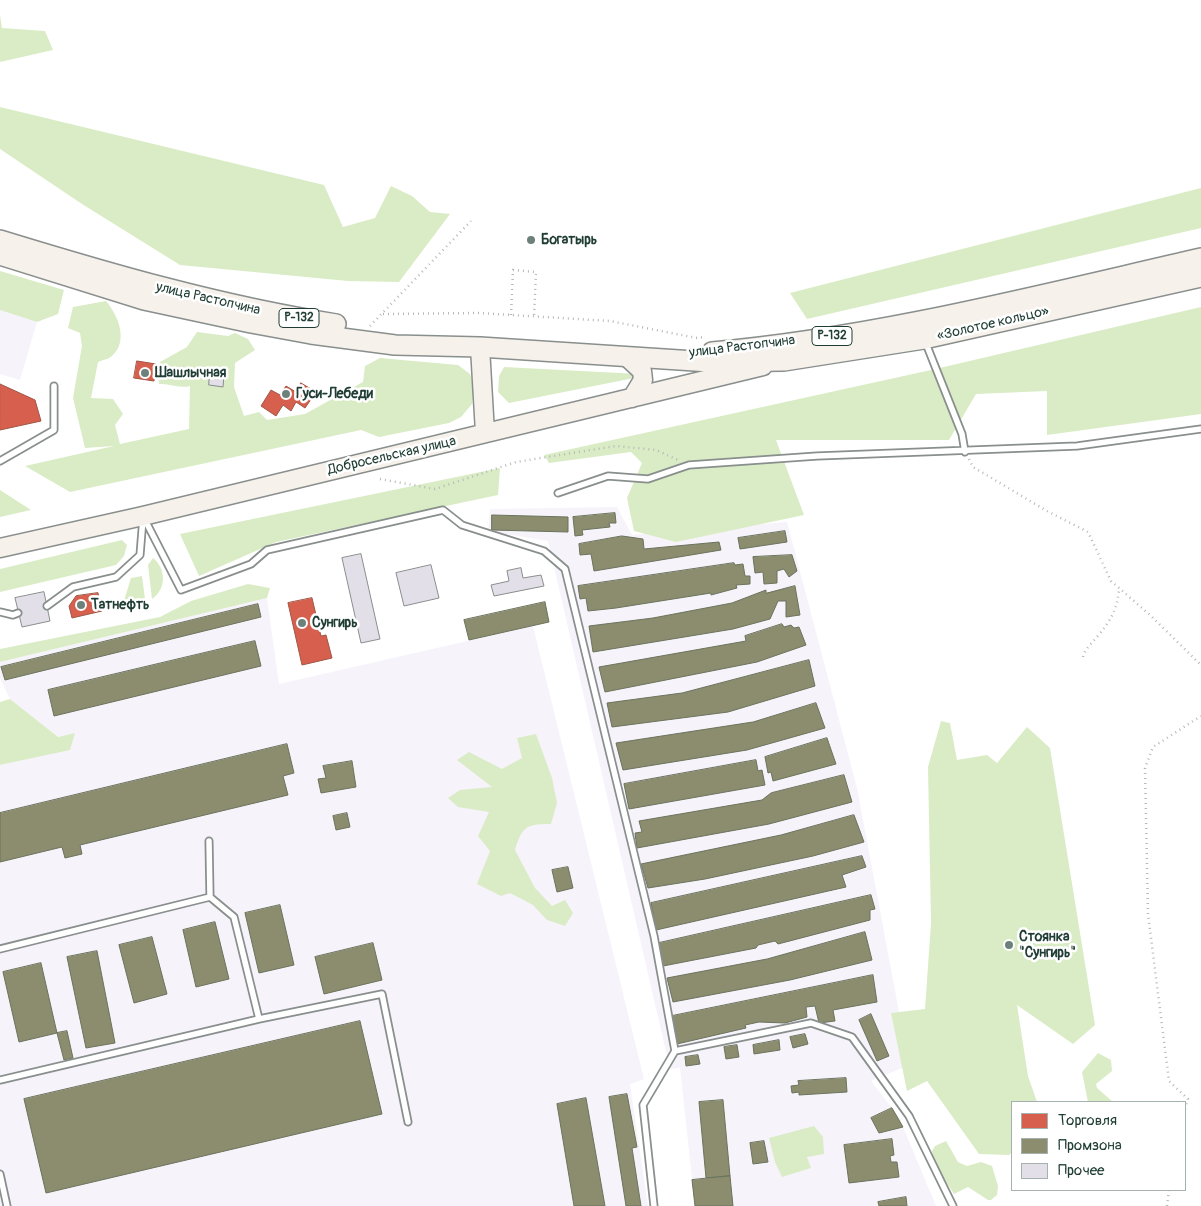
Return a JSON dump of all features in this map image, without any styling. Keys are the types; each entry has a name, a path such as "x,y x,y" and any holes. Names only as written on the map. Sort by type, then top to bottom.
{"highway":[{"name":"улица Растопчина","path":"0,240 184,294 252,310 480,347"},
{"name":"улица Растопчина","path":"0,255 144,300 250,324 395,345 480,347 710,362 784,361"},
{"name":"«Золотое кольцо»","path":"1032,296 1201,258"},
{"name":"«Золотое кольцо»","path":"784,361 924,339 1201,277"},
{"name":"улица Растопчина","path":"628,358 723,350 843,335 940,317 1032,296"}],"main road":[{"path":"480,347 485,433"},
{"path":"628,358 642,371 643,380 632,398"},
{"name":"Добросельская улица","path":"0,548 143,516 784,361"}],"lane":[{"path":"924,339 962,434 965,452"},
{"path":"0,461 54,430 54,386"},
{"path":"558,493 608,476 648,479 689,465 799,457 965,452 1077,446 1201,429"},
{"path":"143,516 181,590 252,564 266,550 443,510 462,525 544,551 565,569 654,936 676,1051 643,1105 654,1206"},
{"path":"47,606 73,587 116,578 140,555 143,516"},
{"path":"0,612 13,615 18,613"},
{"path":"209,841 210,897 234,917 259,1019"},
{"path":"0,949 210,897"},
{"path":"0,1080 259,1019 382,994 408,1122"},
{"path":"676,1051 811,1023 852,1037 910,1116 953,1206"},
{"path":"0,1174 7,1206"}],"path":[{"path":"367,329 471,221"},
{"path":"511,315 513,270 536,272 534,316"},
{"path":"383,314 511,315 610,321 706,340"},
{"path":"380,479 435,489 523,461 616,446 656,450 689,465"},
{"path":"965,452 973,467 1047,511 1088,532 1111,582 1150,614 1201,666"},
{"path":"1083,657 1084,651 1109,622 1118,606 1119,588"},
{"path":"1186,1106 1188,1099 1169,1081 1148,914 1144,768 1153,747 1201,716"},
{"path":"1167,1206 1169,1191"}],"shaded area":[{"path":"0,310 37,322 20,380 0,374"},
{"path":"617,507 632,535 787,522 857,788 909,1065 871,1081 899,1117 936,1206 695,1206 680,1068 670,1069 548,541 488,531 490,509"},
{"path":"267,598 279,684 533,626 644,1079 630,1084 648,1206 0,1206 0,765 69,750 75,733 58,737 10,699 0,678 0,662"}],"green space":[{"path":"0,15 2,28 45,31 53,50 0,62"},
{"path":"0,107 324,185 343,227 375,218 391,186 412,196 430,212 450,214 399,282 348,281 180,265 82,204 0,149"},
{"path":"1201,188 1201,228 807,319 790,293"},
{"path":"0,271 64,290 58,314 37,322 0,310"},
{"path":"106,301 118,321 121,336 120,343 112,356 98,362 91,398 113,399 123,414 115,425 120,444 189,429 190,386 159,384 160,362 187,347 197,332 228,336 235,333 248,339 255,350 235,363 234,387 244,416 259,412 267,420 305,414 363,382 365,366 380,358 458,365 470,374 474,386 472,404 461,417 449,423 379,437 361,430 70,492 25,466 114,446 85,448 73,398 82,346 80,333 68,328 73,307"},
{"path":"1201,307 1201,414 1047,435 1047,391 976,394 949,440 776,440 804,515 676,542 634,531 627,498 642,463 631,452 549,463 544,455 931,370"},
{"path":"504,367 639,374 639,377 509,403 498,392 499,376"},
{"path":"500,468 498,495 276,542 199,576 180,534"},
{"path":"0,490 31,510 0,517"},
{"path":"122,540 127,545 124,556 116,565 0,592 0,569"},
{"path":"153,558 160,567 163,578 160,590 152,599 148,565"},
{"path":"142,576 145,599 123,604 131,578"},
{"path":"248,584 270,588 267,598 0,662 0,649 160,617 191,601"},
{"path":"10,699 58,737 75,733 70,750 0,765 0,702"},
{"path":"941,721 950,723 957,760 987,755 997,763 1027,727 1050,748 1095,1025 1073,1044 1017,1005 1028,1076 1037,1101 1011,1101 1011,1153 1009,1155 979,1154 927,1081 907,1091 891,1013 925,1009 931,923 928,767"},
{"path":"536,734 552,778 557,803 551,824 527,828 520,836 515,850 535,888 552,906 565,900 573,913 565,926 547,920 533,905 510,893 501,896 477,884 490,851 478,836 489,812 458,807 448,798 460,790 492,787 457,760 469,752 502,769 522,758 517,738"},
{"path":"1098,1053 1111,1060 1112,1071 1096,1084 1097,1088 1112,1101 1088,1101 1082,1072"},
{"path":"814,1126 823,1137 824,1154 807,1157 811,1168 782,1177 775,1162 769,1138"},
{"path":"946,1141 958,1162 967,1166 981,1162 992,1166 998,1186 997,1195 988,1200 968,1187 954,1194 935,1165 932,1151 935,1146"}],"building: Торговля":[{"path":"137,361 156,364 154,381 134,378"},
{"path":"301,383 316,392 305,408 296,402 291,411 283,405 276,416 261,406 271,390 280,395 286,386 296,392"},
{"path":"0,384 35,400 41,421 0,430"},
{"path":"98,593 102,611 72,618 69,606 76,596"},
{"path":"312,598 321,636 326,635 332,658 302,665 288,603"}],"building: Промзона":[{"path":"615,513 616,523 609,523 610,527 582,530 583,535 575,536 573,517"},
{"path":"492,515 568,517 568,532 492,530"},
{"path":"785,531 787,542 740,549 738,538"},
{"path":"622,536 643,539 644,549 719,542 721,550 594,571 591,554 580,555 579,544"},
{"path":"792,555 797,571 789,577 784,569 777,571 777,583 764,584 763,572 755,573 753,557"},
{"path":"734,563 735,565 743,564 745,576 750,576 750,584 736,585 737,588 711,595 711,593 588,611 586,598 580,599 578,586"},
{"path":"795,586 800,615 786,617 786,601 778,601 770,619 733,629 593,652 589,626 653,618 732,603 766,590 766,593"},
{"path":"545,602 549,622 469,640 464,620"},
{"path":"258,604 261,617 5,680 1,667"},
{"path":"782,624 784,627 791,625 794,628 799,627 806,645 757,662 605,692 599,667 746,641 745,636"},
{"path":"255,641 261,666 54,716 48,690"},
{"path":"809,660 815,686 728,712 612,727 607,703 682,693"},
{"path":"816,703 825,728 747,750 623,770 616,743 753,722"},
{"path":"827,738 836,764 773,781 771,772 768,773 765,757"},
{"path":"287,744 294,773 283,776 288,795 80,845 82,854 65,858 62,847 0,862 0,813"},
{"path":"756,760 758,771 762,770 765,785 629,809 624,784"},
{"path":"352,761 356,787 321,793 318,779 326,778 323,766"},
{"path":"844,775 852,802 769,824 637,848 635,833 642,832 639,821 762,800 771,793"},
{"path":"347,813 350,827 336,830 333,816"},
{"path":"854,815 864,842 813,856 705,879 648,888 641,864 781,835"},
{"path":"862,856 866,867 842,875 846,887 656,930 651,903"},
{"path":"568,867 573,888 557,892 552,870"},
{"path":"871,895 875,909 870,910 870,920 778,944 775,941 758,945 756,948 663,966 659,943"},
{"path":"280,905 294,965 259,973 245,913"},
{"path":"215,922 229,979 196,987 183,930"},
{"path":"865,932 872,960 790,980 673,1002 667,978 767,959"},
{"path":"152,937 167,994 134,1003 119,945"},
{"path":"373,943 382,980 324,994 315,957"},
{"path":"97,951 115,1043 86,1048 67,957"},
{"path":"41,963 57,1033 19,1042 3,972"},
{"path":"873,975 877,1002 833,1010 835,1021 819,1023 815,1006 806,1007 807,1017 785,1023 759,1022 745,1025 746,1028 677,1044 672,1016"},
{"path":"871,1014 889,1056 877,1061 859,1020"},
{"path":"360,1021 382,1114 46,1193 24,1099"},
{"path":"67,1031 73,1058 64,1060 57,1033"},
{"path":"805,1034 808,1044 793,1048 790,1037"},
{"path":"779,1040 780,1050 754,1054 753,1045"},
{"path":"737,1045 739,1057 726,1059 724,1047"},
{"path":"698,1055 700,1064 686,1066 685,1057"},
{"path":"846,1078 847,1092 799,1095 799,1092 792,1093 791,1086 799,1085 798,1081"},
{"path":"627,1094 637,1147 632,1148 641,1206 626,1206 609,1097"},
{"path":"586,1098 605,1206 574,1206 557,1104"},
{"path":"723,1100 730,1176 706,1178 699,1102"},
{"path":"892,1108 903,1127 879,1133 871,1118"},
{"path":"892,1139 894,1155 890,1156 891,1162 897,1162 899,1177 849,1183 844,1145"},
{"path":"764,1141 768,1162 753,1164 750,1143"},
{"path":"730,1176 733,1206 695,1206 692,1180"},
{"path":"906,1197 907,1206 879,1206 878,1202"}],"building: Прочее":[{"path":"210,374 224,375 223,387 209,385"},
{"path":"361,554 380,639 361,643 342,558"},
{"path":"431,565 439,598 404,606 396,573"},
{"path":"521,568 523,578 541,575 544,586 494,596 491,585 509,581 507,571"},
{"path":"44,592 50,621 22,627 15,598"}],"place":[{"name":"Богатырь","path":"531,240"},
{"name":"Шашлычная","path":"145,373"},
{"name":"Гуси-Лебеди","path":"286,394"},
{"name":"Татнефть","path":"81,605"},
{"name":"Сунгирь","path":"302,623"},
{"name":"Стоянка \"Сунгирь\"","path":"1009,945"}]}
